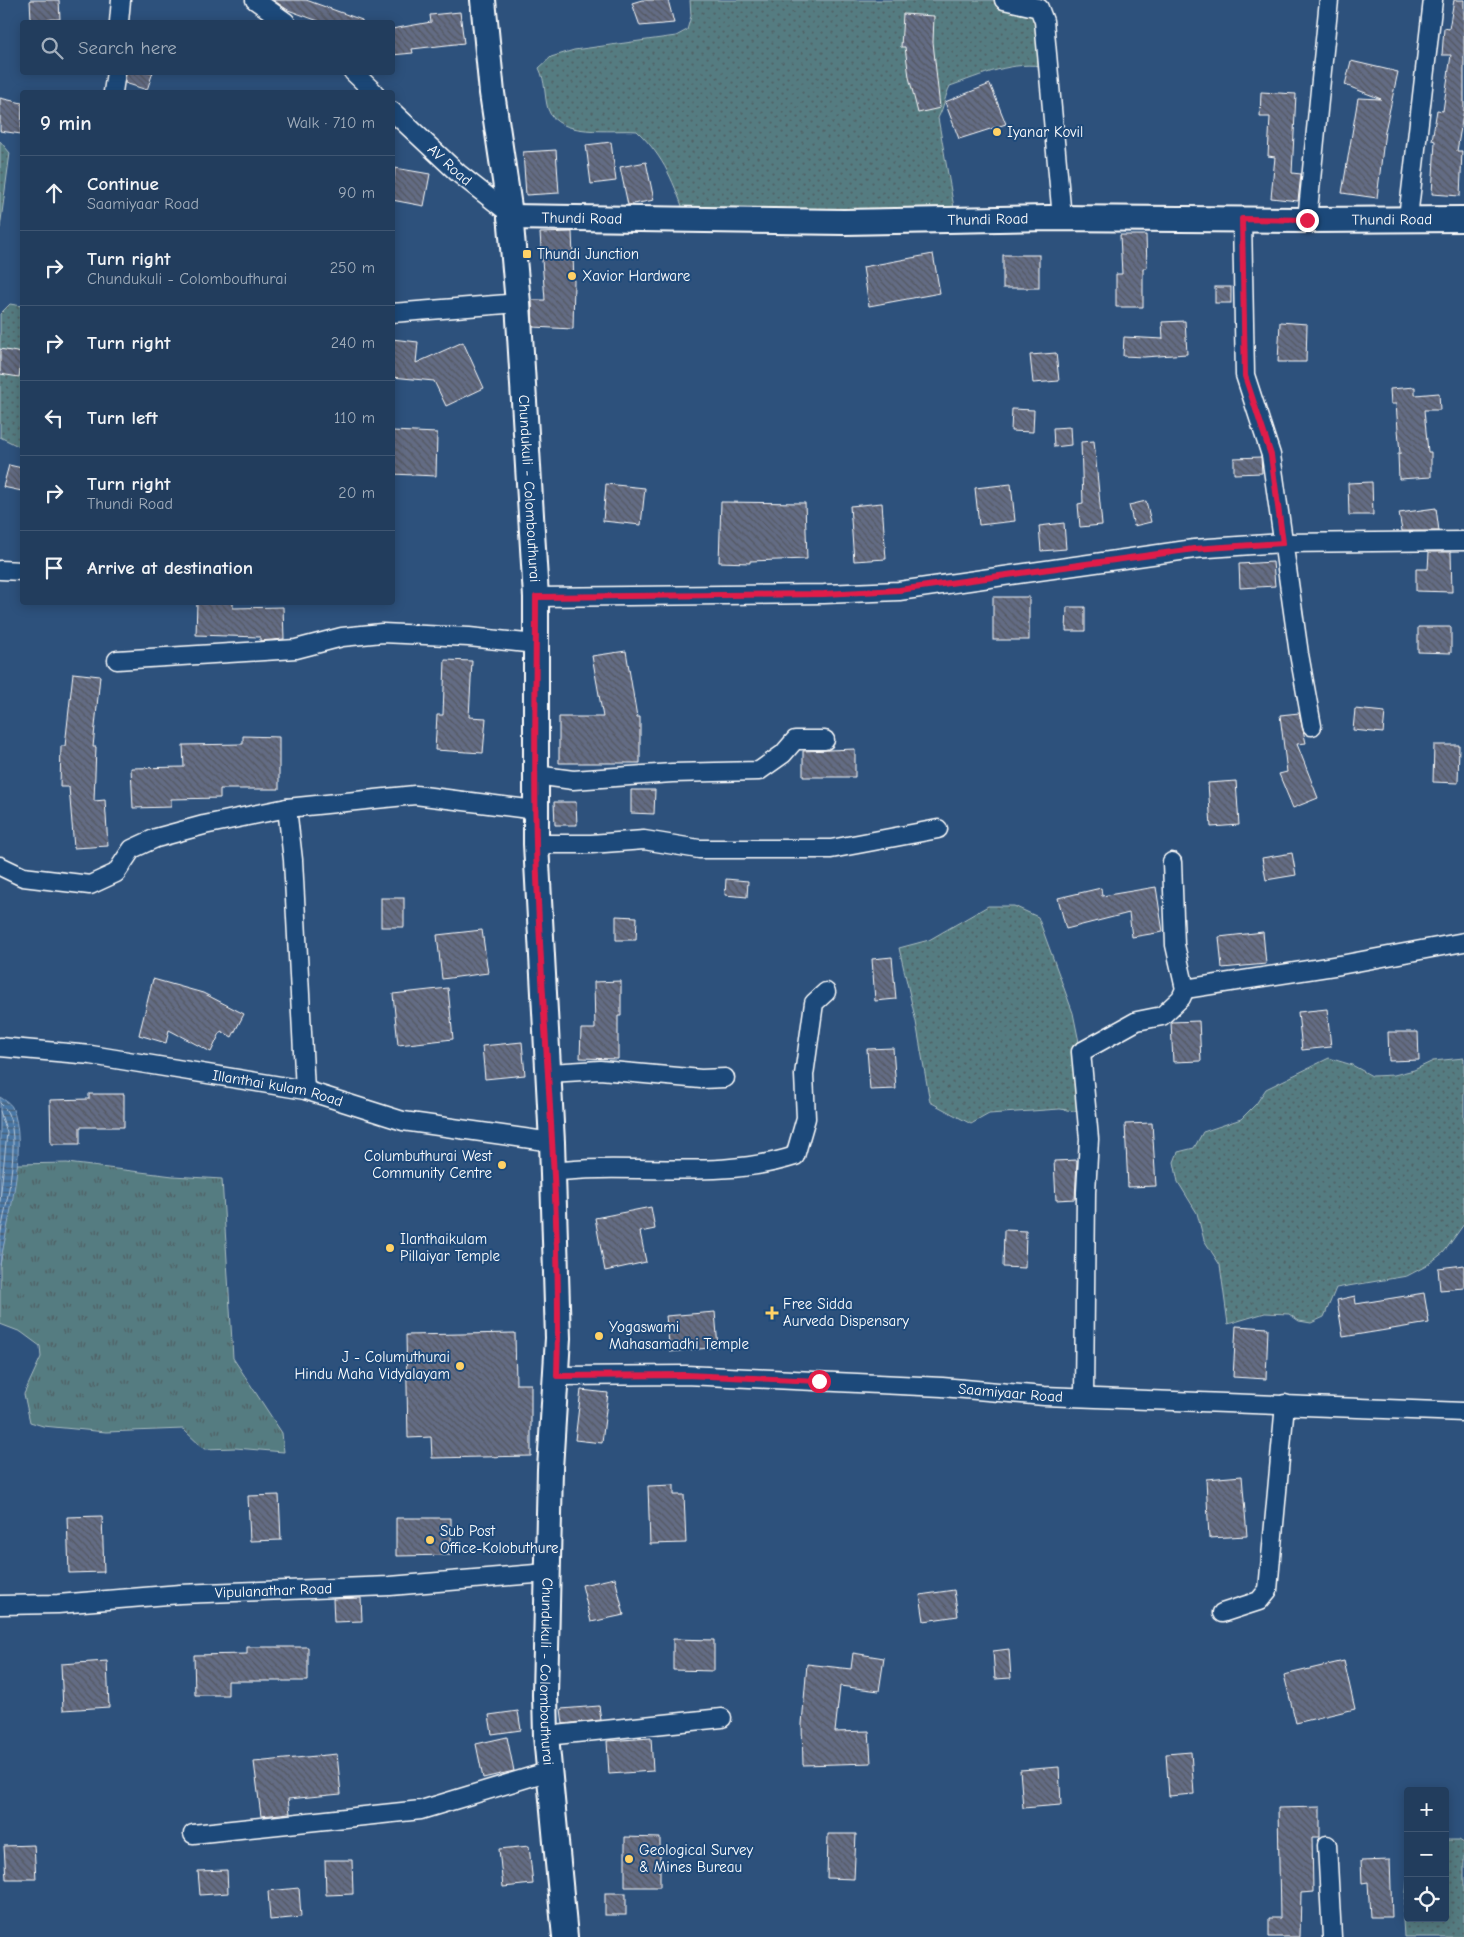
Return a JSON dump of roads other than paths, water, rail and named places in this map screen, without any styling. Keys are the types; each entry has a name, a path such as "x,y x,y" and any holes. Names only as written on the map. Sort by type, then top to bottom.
{"main road":[{"name":"Chundukuli - Colombouthurai","path":"483,0 492,93 510,215 518,303 536,597 536,844 549,1073 558,1338 550,1468 546,1736 565,1937"},
{"name":"Thundi Road","path":"510,215 844,222 1062,218 1464,219"}],"street":[{"path":"119,20 121,0"},
{"path":"256,0 283,20"},
{"path":"1004,0 1039,8 1044,21 1062,218"},
{"path":"1307,220 1329,0"},
{"path":"1408,218 1433,0"},
{"path":"113,90 116,75"},
{"path":"357,75 372,90"},
{"name":"AV Road","path":"395,113 458,173 510,215"},
{"path":"1242,219 1245,376 1271,455 1312,726"},
{"path":"395,313 518,303"},
{"path":"536,597 824,594 899,590 1194,549 1283,543 1464,541"},
{"path":"0,570 20,571"},
{"path":"118,660 296,649 342,637 382,633 469,637 536,644"},
{"path":"536,776 573,780 672,773 759,771 783,754 795,740 825,740"},
{"path":"0,866 23,877 90,885 116,873 132,849 156,838 204,825 287,808 415,795 536,810"},
{"path":"287,808 293,860 305,1090"},
{"path":"536,844 592,844 644,840 699,849 831,849 938,829"},
{"path":"1084,1396 1086,1192 1089,1139 1081,1052 1136,1021 1162,1016 1181,998 1185,989 1175,945 1172,862"},
{"path":"1185,989 1340,965 1464,942"},
{"path":"552,1172 591,1169 742,1168 768,1165 795,1156 806,1118 804,1075 814,1003 826,992"},
{"name":"Illanthai kulam Road","path":"0,1047 91,1055 305,1090 403,1121 552,1142"},
{"path":"549,1073 600,1070 701,1078 725,1078"},
{"name":"Saamiyaar Road","path":"557,1376 686,1375 942,1387 1044,1396 1084,1396 1464,1412"},
{"path":"1222,1613 1259,1601 1268,1590 1285,1404"},
{"name":"Vipulanathar Road","path":"0,1605 58,1604 180,1594 390,1586 547,1573"},
{"path":"546,1736 722,1718"},
{"path":"193,1834 421,1810 550,1771"},
{"path":"1327,1845 1332,1937"}],"water":[{"path":"0,1097 12,1107 17,1123 18,1162 0,1265"}],"place":[{"name":"Iyanar Kovil","path":"997,132"},
{"name":"Thundi Junction","path":"527,254"},
{"name":"Xavior Hardware","path":"572,276"},
{"name":"Columbuthurai West Community Centre","path":"502,1165"},
{"name":"Ilanthaikulam Pillaiyar Temple","path":"390,1248"},
{"name":"Free Sidda Aurveda Dispensary","path":"772,1313"},
{"name":"Yogaswami Mahasamadhi Temple","path":"599,1336"},
{"name":"J - Columuthurai Hindu Maha Vidyalayam","path":"460,1366"},
{"name":"Sub Post Office-Kolobuthure","path":"430,1540"},
{"name":"Geological Survey & Mines Bureau","path":"629,1859"}]}
